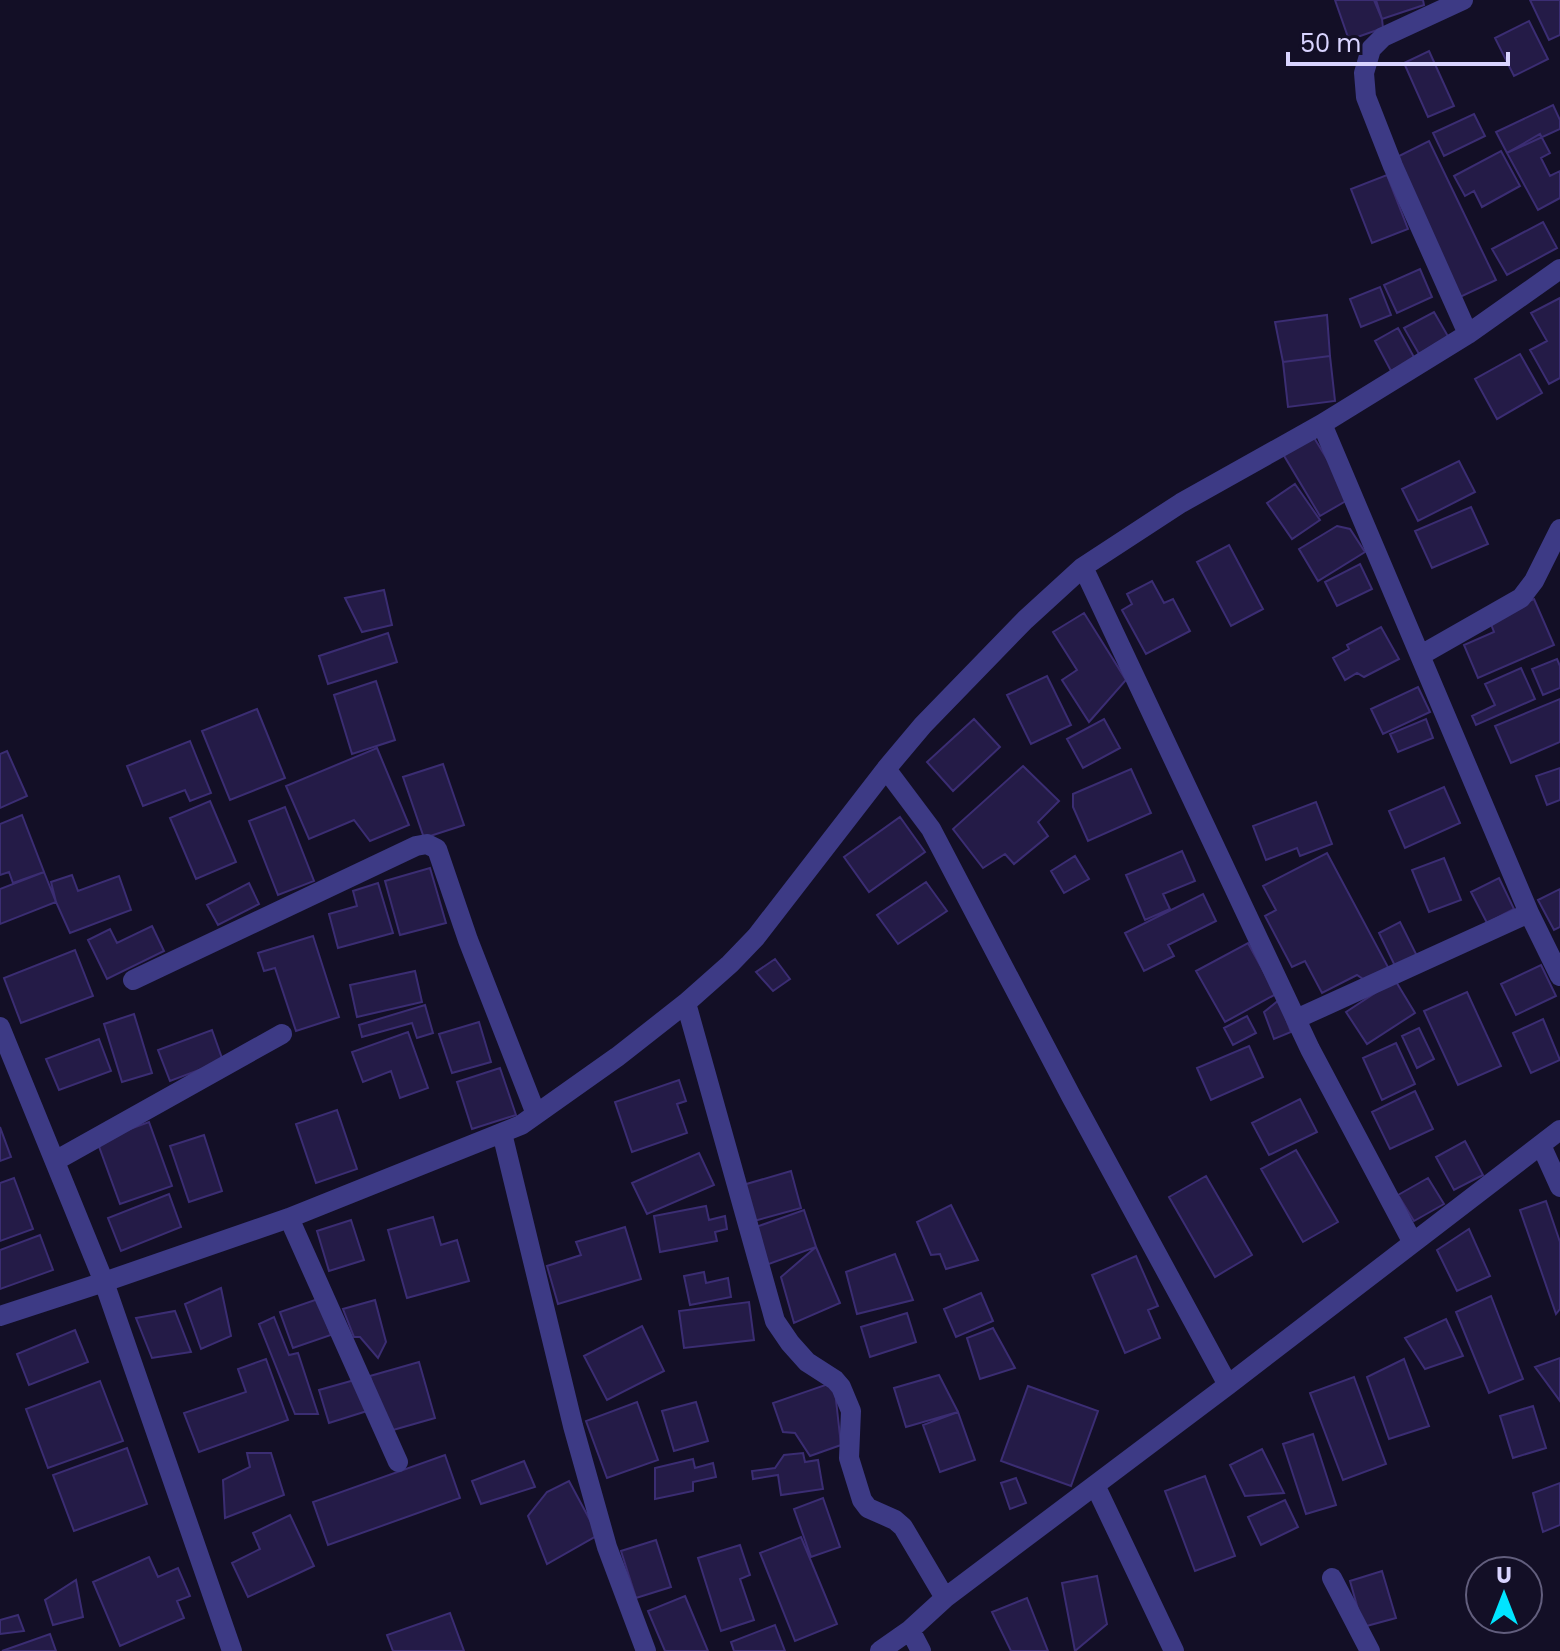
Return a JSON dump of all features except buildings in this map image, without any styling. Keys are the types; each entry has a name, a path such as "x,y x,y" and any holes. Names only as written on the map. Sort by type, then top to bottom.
{"street":[{"path":"1463,0 1383,37 1371,49 1364,73 1371,111 1468,334"},
{"path":"0,1316 289,1218 521,1125 617,1057 730,964 756,937 923,725 1025,620 1083,567 1181,503 1322,424 1468,334 1560,269"},
{"path":"1322,424 1529,913 1560,976"},
{"path":"1421,655 1521,598 1534,581 1560,529"},
{"path":"1083,567 1310,1049 1413,1243"},
{"path":"886,769 931,829 1228,1385"},
{"path":"133,980 416,846 427,844 437,849 468,940 536,1114"},
{"path":"1296,1019 1529,913"},
{"path":"686,1003 775,1321 807,1362 841,1387 851,1411 849,1458 862,1500 868,1508 903,1527 945,1598"},
{"path":"0,1027 104,1282 232,1651"},
{"path":"55,1161 282,1034"},
{"path":"880,1651 910,1630 945,1598 1560,1130"},
{"path":"502,1133 573,1426 607,1547 646,1651"},
{"path":"1541,1145 1560,1187"},
{"path":"289,1218 398,1462"},
{"path":"1095,1485 1174,1651"},
{"path":"1332,1578 1370,1651"},
{"path":"910,1630 921,1651"}]}
